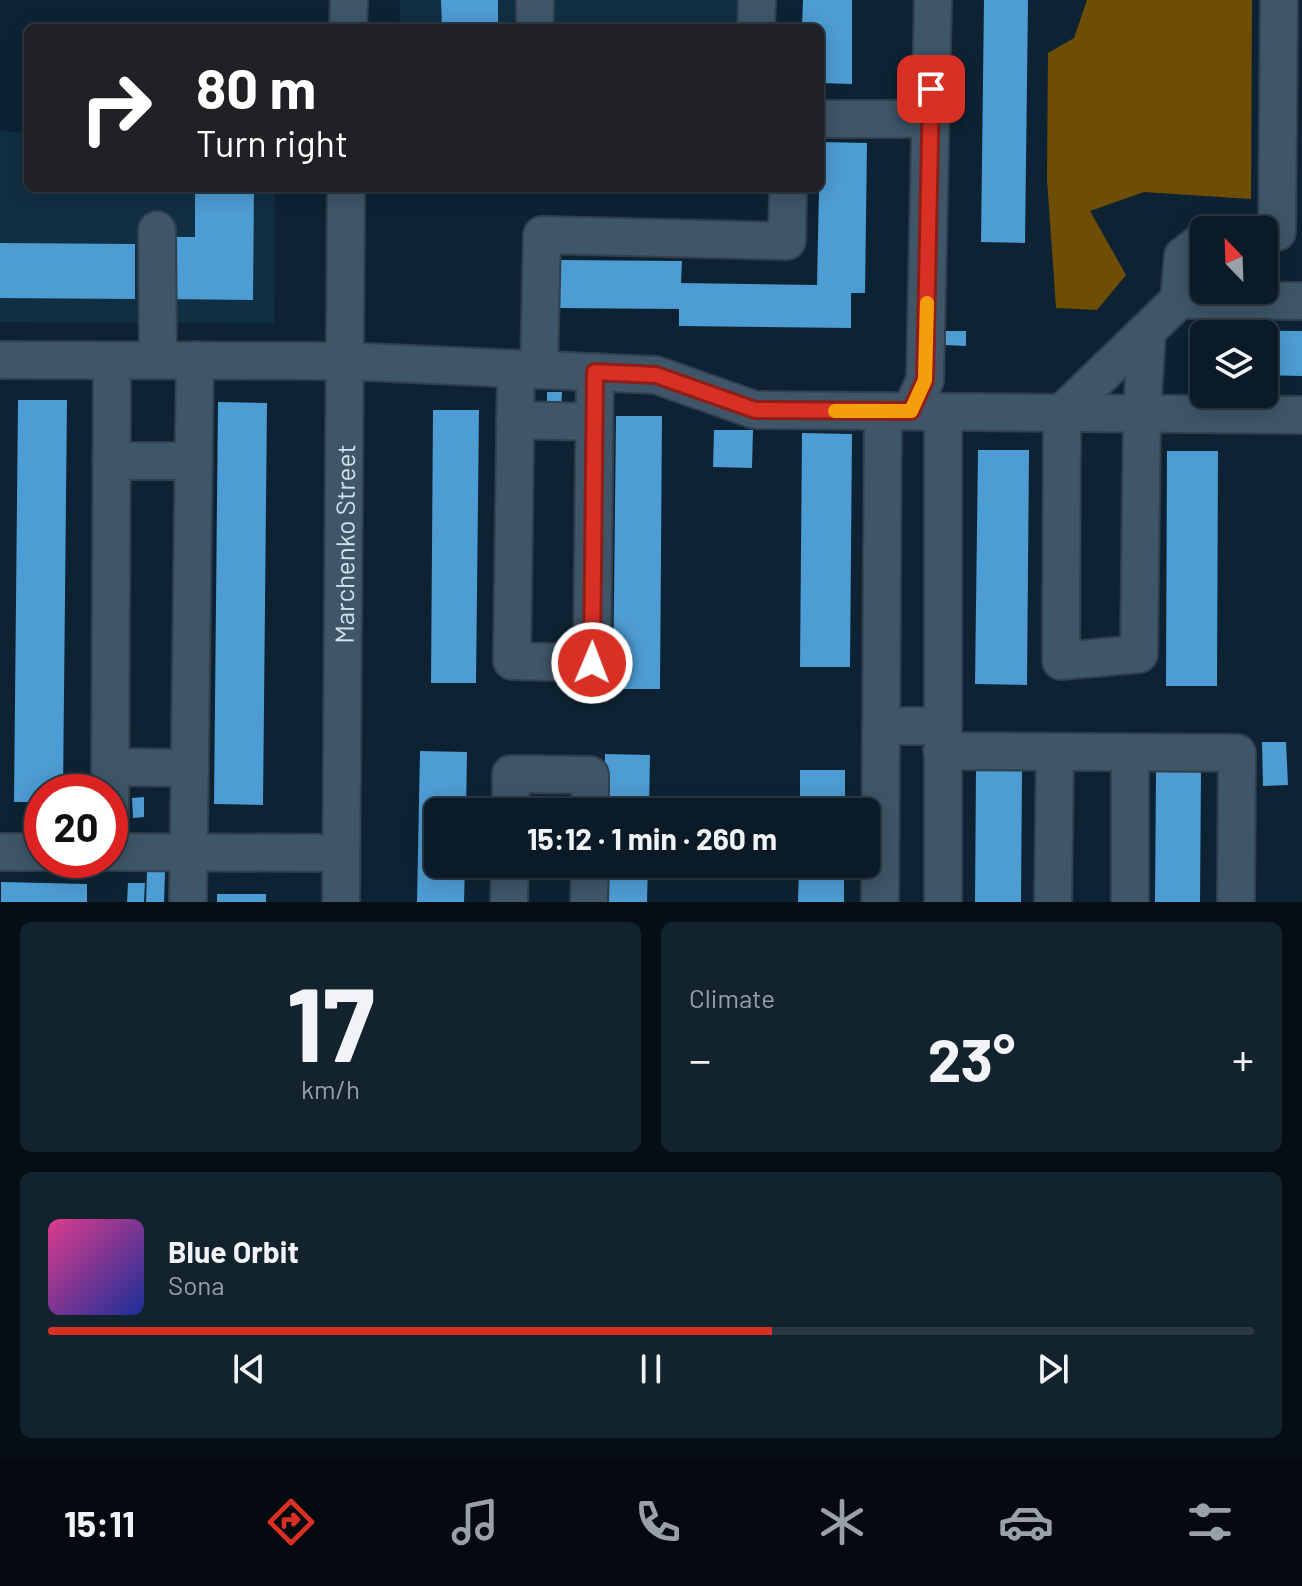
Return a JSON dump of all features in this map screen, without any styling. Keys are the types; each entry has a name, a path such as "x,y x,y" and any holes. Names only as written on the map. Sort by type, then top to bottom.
{"street":[{"path":"348,24 349,0"},
{"path":"535,0 535,24"},
{"path":"756,24 757,0"},
{"path":"880,902 881,726 912,412 925,380 933,0"},
{"path":"1279,0 1281,232"},
{"path":"824,119 931,119"},
{"name":"Marchenko Street","path":"341,902 346,192"},
{"path":"595,372 592,663 512,661 515,420 527,369 542,235 787,241 788,192"},
{"path":"157,230 158,360"},
{"path":"1147,331 1142,413 1139,654 1061,661 1062,413 1179,300 1183,256 1190,251"},
{"path":"1179,300 1302,301"},
{"path":"0,360 344,361 656,375 755,410 1302,415"},
{"path":"188,902 195,360"},
{"path":"110,774 112,361"},
{"path":"912,412 942,738 943,902"},
{"path":"515,420 594,422"},
{"path":"111,461 193,461"},
{"path":"881,726 942,738 1055,752 1237,753 1236,902"},
{"path":"1053,902 1055,752"},
{"path":"1130,753 1130,902"},
{"path":"110,767 190,768"},
{"path":"511,798 511,774 590,775 590,798"},
{"path":"0,852 24,852"},
{"path":"128,852 341,853"},
{"path":"509,902 510,878"},
{"path":"589,902 590,878"}],"shaded area":[{"path":"400,0 746,0 746,24 399,24"},
{"path":"1087,0 1252,0 1251,199 1144,192 1090,211 1126,275 1097,310 1056,308 1047,179 1048,53 1074,38"},
{"path":"0,131 24,132 24,192 275,192 274,323 0,322"}],"building":[{"path":"441,0 498,0 498,24 442,24"},
{"path":"803,0 852,0 852,84 824,83 824,24 802,24"},
{"path":"984,0 1028,0 1025,243 981,242"},
{"path":"824,142 867,143 865,293 851,293 851,328 679,326 679,309 558,308 559,260 682,261 681,283 817,285 819,192 824,192"},
{"path":"195,192 254,192 253,300 163,299 164,237 195,237"},
{"path":"0,243 135,244 135,299 0,298"},
{"path":"946,331 966,331 966,346 945,345"},
{"path":"1278,331 1302,331 1302,376 1278,375"},
{"path":"547,392 562,392 561,409 547,408"},
{"path":"18,400 67,400 63,774 24,774 24,802 14,802"},
{"path":"218,402 267,403 263,805 214,804"},
{"path":"433,410 479,410 476,683 431,683"},
{"path":"616,416 662,416 660,689 613,689"},
{"path":"714,430 753,430 752,468 713,467"},
{"path":"802,433 852,434 850,667 800,667"},
{"path":"978,450 1029,450 1027,685 975,684"},
{"path":"1167,451 1218,451 1217,686 1166,686"},
{"path":"1262,742 1286,742 1288,785 1263,786"},
{"path":"420,751 467,752 466,798 424,798 424,878 465,878 464,902 417,902"},
{"path":"605,754 650,755 649,798 604,798"},
{"path":"1156,769 1201,769 1200,902 1155,902"},
{"path":"800,770 845,770 845,798 800,798"},
{"path":"976,770 1022,770 1021,902 975,902"},
{"path":"144,797 144,817 133,818 132,798"},
{"path":"147,872 165,872 164,902 146,902"},
{"path":"603,878 648,878 647,902 603,902"},
{"path":"799,878 844,878 844,902 798,902"},
{"path":"1,882 87,884 87,902 1,902"},
{"path":"128,883 145,883 144,902 127,902"},
{"path":"217,894 266,894 266,902 217,902"}],"slow traffic":[{"path":"835,411 911,411 925,380 927,303"}],"route":[{"path":"592,663 595,372 656,375 755,410 911,411 925,380 931,89"}]}
